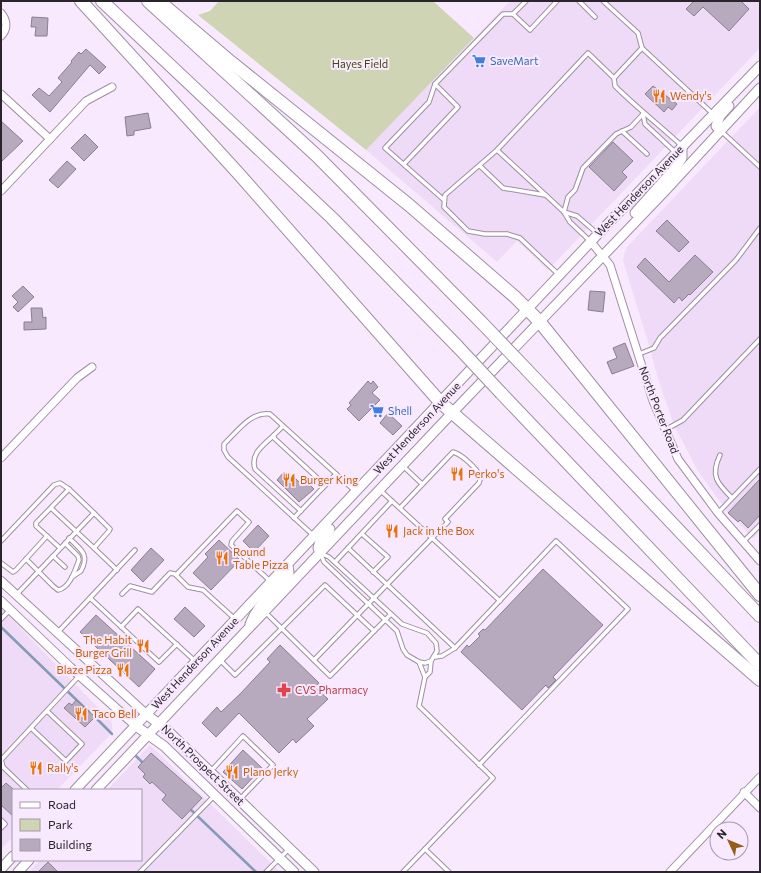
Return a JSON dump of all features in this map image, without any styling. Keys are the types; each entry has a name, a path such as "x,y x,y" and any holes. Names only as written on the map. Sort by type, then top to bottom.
{"highway":[{"path":"80,1 238,173 441,403 760,680"},
{"path":"102,1 332,218 457,346 760,665"},
{"path":"148,1 317,156 482,322 760,616"},
{"path":"159,1 231,62 409,205 528,310 539,321 760,596"}],"main road":[{"name":"West Henderson Avenue","path":"77,789 146,714 441,403 598,234 760,66"},
{"path":"720,130 716,126 720,116 743,90 749,77"},
{"name":"West Henderson Avenue","path":"97,789 539,321 604,255 760,88"},
{"path":"627,230 632,217 676,167 682,158 679,150"},
{"path":"320,553 318,548 320,541 356,502 357,492"},
{"path":"248,629 254,613 289,573 288,564"},
{"name":"North Prospect Street","path":"146,714 159,723 314,872"},
{"name":"North Prospect Street","path":"136,726 164,746 294,872"},
{"path":"1,869 12,857"},
{"path":"18,872 28,861"}],"street":[{"path":"1,13 6,20 6,27 1,36"},
{"path":"1,191 86,101 112,87"},
{"path":"1,94 50,139"},
{"name":"North Porter Road","path":"591,242 604,255 610,265 653,401 678,459 718,513 760,561"},
{"path":"1,458 77,378 92,367"},
{"name":"North Prospect Street","path":"1,581 146,714"},
{"path":"10,610 18,597"},
{"name":"North Prospect Street","path":"1,601 80,676 136,726"},
{"path":"670,872 744,792 760,777"},
{"path":"744,792 760,808"}],"lane":[{"path":"513,14 526,1"},
{"path":"444,200 385,148 429,102 435,84 503,14 513,14 530,30 557,1"},
{"path":"579,1 595,17"},
{"path":"603,1 638,33 642,48 713,114"},
{"path":"642,48 614,78 614,86 643,114 652,117 679,150"},
{"path":"560,276 520,238 507,234 485,234 468,231 444,207 445,195 498,150 588,53 614,78"},
{"path":"404,164 458,107 435,84"},
{"path":"564,212 568,197 574,190 583,168 616,134 631,127 643,114"},
{"path":"643,114 645,124 679,150"},
{"path":"720,130 760,167"},
{"path":"622,131 647,154"},
{"path":"498,150 564,212 570,222 591,242"},
{"path":"480,166 503,188 546,195"},
{"path":"564,212 577,216 598,234"},
{"path":"638,354 654,348 660,338 736,260 760,228"},
{"path":"666,430 684,420 760,339"},
{"path":"315,536 228,457 224,450 224,444 255,415 263,413 270,414 357,492"},
{"path":"283,426 255,454 253,463 255,469 300,511"},
{"path":"274,435 277,443 325,485"},
{"path":"314,660 375,599 448,522 445,519 479,483 481,477 478,472 457,453 453,452 400,508"},
{"path":"720,455 716,468 716,480 732,498"},
{"path":"403,466 422,484"},
{"path":"718,513 760,469"},
{"path":"294,518 336,474"},
{"path":"1,541 54,485 60,482 110,528 94,548"},
{"path":"60,548 36,526 36,523 69,489"},
{"path":"380,490 500,601"},
{"path":"335,562 392,501"},
{"path":"51,508 117,570"},
{"path":"176,575 237,510 249,522 232,541 231,545 271,582"},
{"path":"18,597 39,571 94,513"},
{"path":"743,542 760,525"},
{"path":"362,534 388,557 373,572"},
{"path":"1,563 13,572 47,536"},
{"path":"69,538 86,557 81,571 71,578"},
{"path":"435,657 442,656 456,648 556,541 628,609 479,765"},
{"path":"26,559 58,590 65,587 79,560 78,556 65,543"},
{"path":"348,548 387,586 393,588 456,648"},
{"path":"57,633 135,550"},
{"path":"320,553 335,562 402,624 422,630 432,637 437,647 435,657 431,661 425,663 419,662 407,654 403,649 397,631 324,562 320,553"},
{"path":"53,556 65,567"},
{"path":"122,594 130,586 152,592 170,572 176,575 188,587 203,590 236,620"},
{"path":"219,660 235,675 325,585 374,631"},
{"path":"90,598 159,662 177,644"},
{"path":"121,627 138,609 196,662"},
{"path":"1,619 10,610"},
{"path":"264,611 330,676 391,614"},
{"path":"403,872 493,778 419,706 425,677 430,672 431,661"},
{"path":"419,662 425,677"},
{"path":"25,789 3,767 1,760 80,676"},
{"path":"31,728 66,761 82,744 47,711"},
{"path":"210,771 243,736 273,765 240,800"},
{"path":"140,872 215,795"},
{"path":"1,820 5,824 1,828"},
{"path":"266,872 290,848"},
{"path":"425,849 449,872"}],"shaded area":[{"path":"510,1 760,1 760,48 548,270 517,241 497,262 366,150"},
{"path":"760,107 760,531 753,538 727,511 698,471 674,425 659,382 623,261 627,247"},
{"path":"1,608 112,722 112,731 109,736 58,789 12,789 12,838 1,849"},
{"path":"150,745 280,872 29,872 39,861 142,861 142,789 108,789"}],"green space":[{"name":"Hayes Field","path":"219,1 433,1 474,38 366,150 198,15 210,11"}],"building":[{"path":"694,1 741,1 749,9 729,31 703,7 694,16 686,9"},
{"path":"32,17 48,18 47,36 35,36 36,27 31,27"},
{"path":"86,49 106,67 99,74 90,65 50,112 32,95 39,88 49,96 62,82 58,78 72,62 71,61 79,52 81,54"},
{"path":"653,86 677,104 672,110 668,107 664,112 645,94"},
{"path":"148,113 151,128 134,131 134,135 127,136 125,117"},
{"path":"1,121 23,141 1,162"},
{"path":"85,134 98,147 84,161 71,148"},
{"path":"613,142 633,161 622,172 627,177 614,191 589,167"},
{"path":"67,161 76,169 58,188 49,180"},
{"path":"667,220 689,242 679,252 656,231"},
{"path":"695,255 713,272 690,295 689,294 682,301 679,297 674,303 637,267 645,258 669,282"},
{"path":"23,286 34,297 18,312 13,307 18,302 12,296"},
{"path":"590,291 605,292 603,312 588,310"},
{"path":"31,308 42,308 43,318 46,317 46,329 24,330 24,322 32,322"},
{"path":"625,343 634,366 612,374 607,362 617,358 613,348"},
{"path":"368,381 371,384 373,381 378,387 372,393 380,400 359,421 347,409 351,405 349,403"},
{"name":"Shell","path":"388,413 402,426 393,435 380,423"},
{"path":"284,472 291,478 293,476 301,484 306,478 312,483 310,485 314,489 299,502 277,480"},
{"path":"760,479 760,515 748,528 740,520 738,522 728,513"},
{"path":"258,525 269,536 254,552 243,541"},
{"path":"219,540 240,560 211,590 193,573 208,557 205,554"},
{"path":"151,548 164,560 143,582 131,570"},
{"path":"543,569 603,625 553,677 556,680 548,688 546,685 522,710 461,652 467,645 469,647 480,636 478,634 483,629 485,630"},
{"path":"185,607 205,626 194,637 174,619"},
{"path":"96,615 155,669 139,687 80,632"},
{"path":"280,645 319,683 315,687 328,699 307,719 314,726 296,743 293,739 279,753 239,713 216,737 202,723 217,707 221,712 240,694 270,662 267,659"},
{"path":"76,700 95,717 85,727 64,708 69,703 72,705"},
{"path":"243,750 262,768 242,789 223,772"},
{"path":"151,753 202,798 182,819 162,800 166,795 152,782 150,784 143,777 145,774 138,767"},
{"path":"6,783 13,789 12,815 1,805 1,788"},
{"path":"48,862 58,872 38,872"}],"waterway":[{"path":"1,627 90,713"},
{"path":"94,716 112,734"},
{"path":"136,756 144,764"},
{"path":"189,808 256,872"}],"place":[{"name":"SaveMart","path":"479,61"},
{"name":"Wendy's","path":"659,96"},
{"name":"Shell","path":"377,411"},
{"name":"Perko's","path":"457,474"},
{"name":"Burger King","path":"289,480"},
{"name":"Jack in the Box","path":"392,531"},
{"name":"Round Table Pizza","path":"222,558"},
{"name":"The Habit Burger Grill","path":"143,646"},
{"name":"Blaze Pizza","path":"123,670"},
{"name":"CVS Pharmacy","path":"284,690"},
{"name":"Taco Bell","path":"81,714"},
{"name":"Rally's","path":"36,768"},
{"name":"Plano Jerky","path":"232,772"}]}
